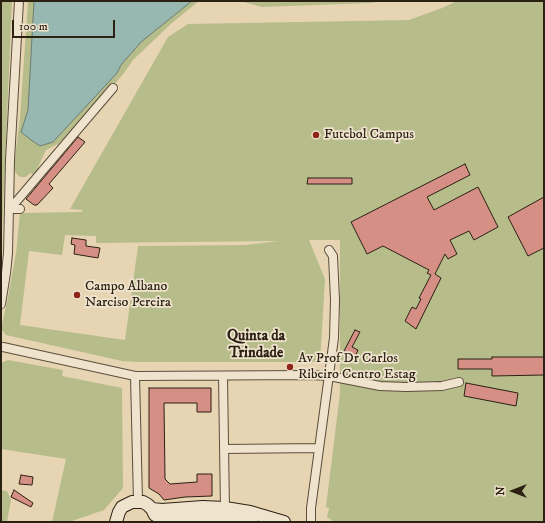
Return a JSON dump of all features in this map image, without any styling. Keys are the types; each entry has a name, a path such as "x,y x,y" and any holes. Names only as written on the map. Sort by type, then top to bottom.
{"main road":[{"path":"114,520 122,507 138,501 143,502 152,509 155,514 156,522"},
{"path":"152,509 162,510 185,507 203,507 225,516 252,522"},
{"path":"161,522 167,519 184,516 225,516 250,512 284,522"}],"street":[{"path":"1,304 6,273 10,209 10,160 19,1"},
{"path":"10,209 113,88"},
{"path":"10,209 20,209"},
{"path":"313,522 311,508 334,338 335,300 333,256 329,250"},
{"path":"2,346 135,376 329,376 380,386 442,386 459,382"},
{"path":"135,376 138,501"},
{"path":"223,376 225,516"},
{"path":"224,449 319,448"}],"green space":[{"path":"1,1 12,1 1,256"},
{"path":"28,1 199,1 172,23 133,60 124,73 72,134 68,134 58,144 46,150 38,167 39,170 34,175 30,173 26,177 20,177 15,172 14,166 20,118"},
{"path":"240,1 384,1 371,3 262,7"},
{"path":"457,1 544,1 544,522 334,522 327,517 329,508 326,507 340,393 340,240 309,240 325,279 320,362 122,361 6,335 1,329 16,253 20,213 81,212 83,210 70,209 168,37 188,24 409,20","holes":["65,235 96,236 96,243 279,241 246,245 138,246 125,340 20,325 29,251 62,255"]},
{"path":"8,360 63,370 62,376 122,388 123,488 104,510 69,522 52,522 66,459 1,449 1,363"},
{"path":"1,490 7,491 11,500 7,522 1,522"}],"water":[{"path":"34,1 192,1 141,42 121,65 117,73 53,142 40,146 21,132 28,110"}],"building":[{"path":"78,137 85,142 49,184 53,188 37,205 34,205 26,199"},
{"path":"465,164 470,175 427,197 434,210 478,187 498,227 474,240 469,231 450,240 457,254 448,259 445,254 435,274 441,278 416,329 405,321 412,307 416,309 421,299 419,298 431,275 427,273 429,270 383,246 367,254 351,222"},
{"path":"308,178 352,178 352,184 307,184"},
{"path":"544,197 544,248 528,256 508,217"},
{"path":"72,238 86,240 86,246 100,248 98,258 74,254 75,245 71,244"},
{"path":"355,330 360,332 352,347 358,350 355,357 344,351"},
{"path":"492,357 544,357 544,375 492,376 492,369 458,369 458,359 492,359"},
{"path":"466,383 518,393 516,406 464,396"},
{"path":"149,388 211,388 211,412 197,412 197,403 164,403 165,479 170,484 197,482 197,474 212,474 212,496 185,497 164,500 159,494 149,488"},
{"path":"21,475 33,477 32,485 19,484"},
{"path":"14,490 33,503 31,507 11,497"}],"place":[{"name":"Futebol Campus","path":"316,135"},
{"name":"Campo Albano Narciso Pereira","path":"77,295"},
{"name":"Av Prof Dr Carlos Ribeiro Centro Estag","path":"290,367"}],"district":[{"name":"Quinta da Trindade","path":"256,346"}]}
